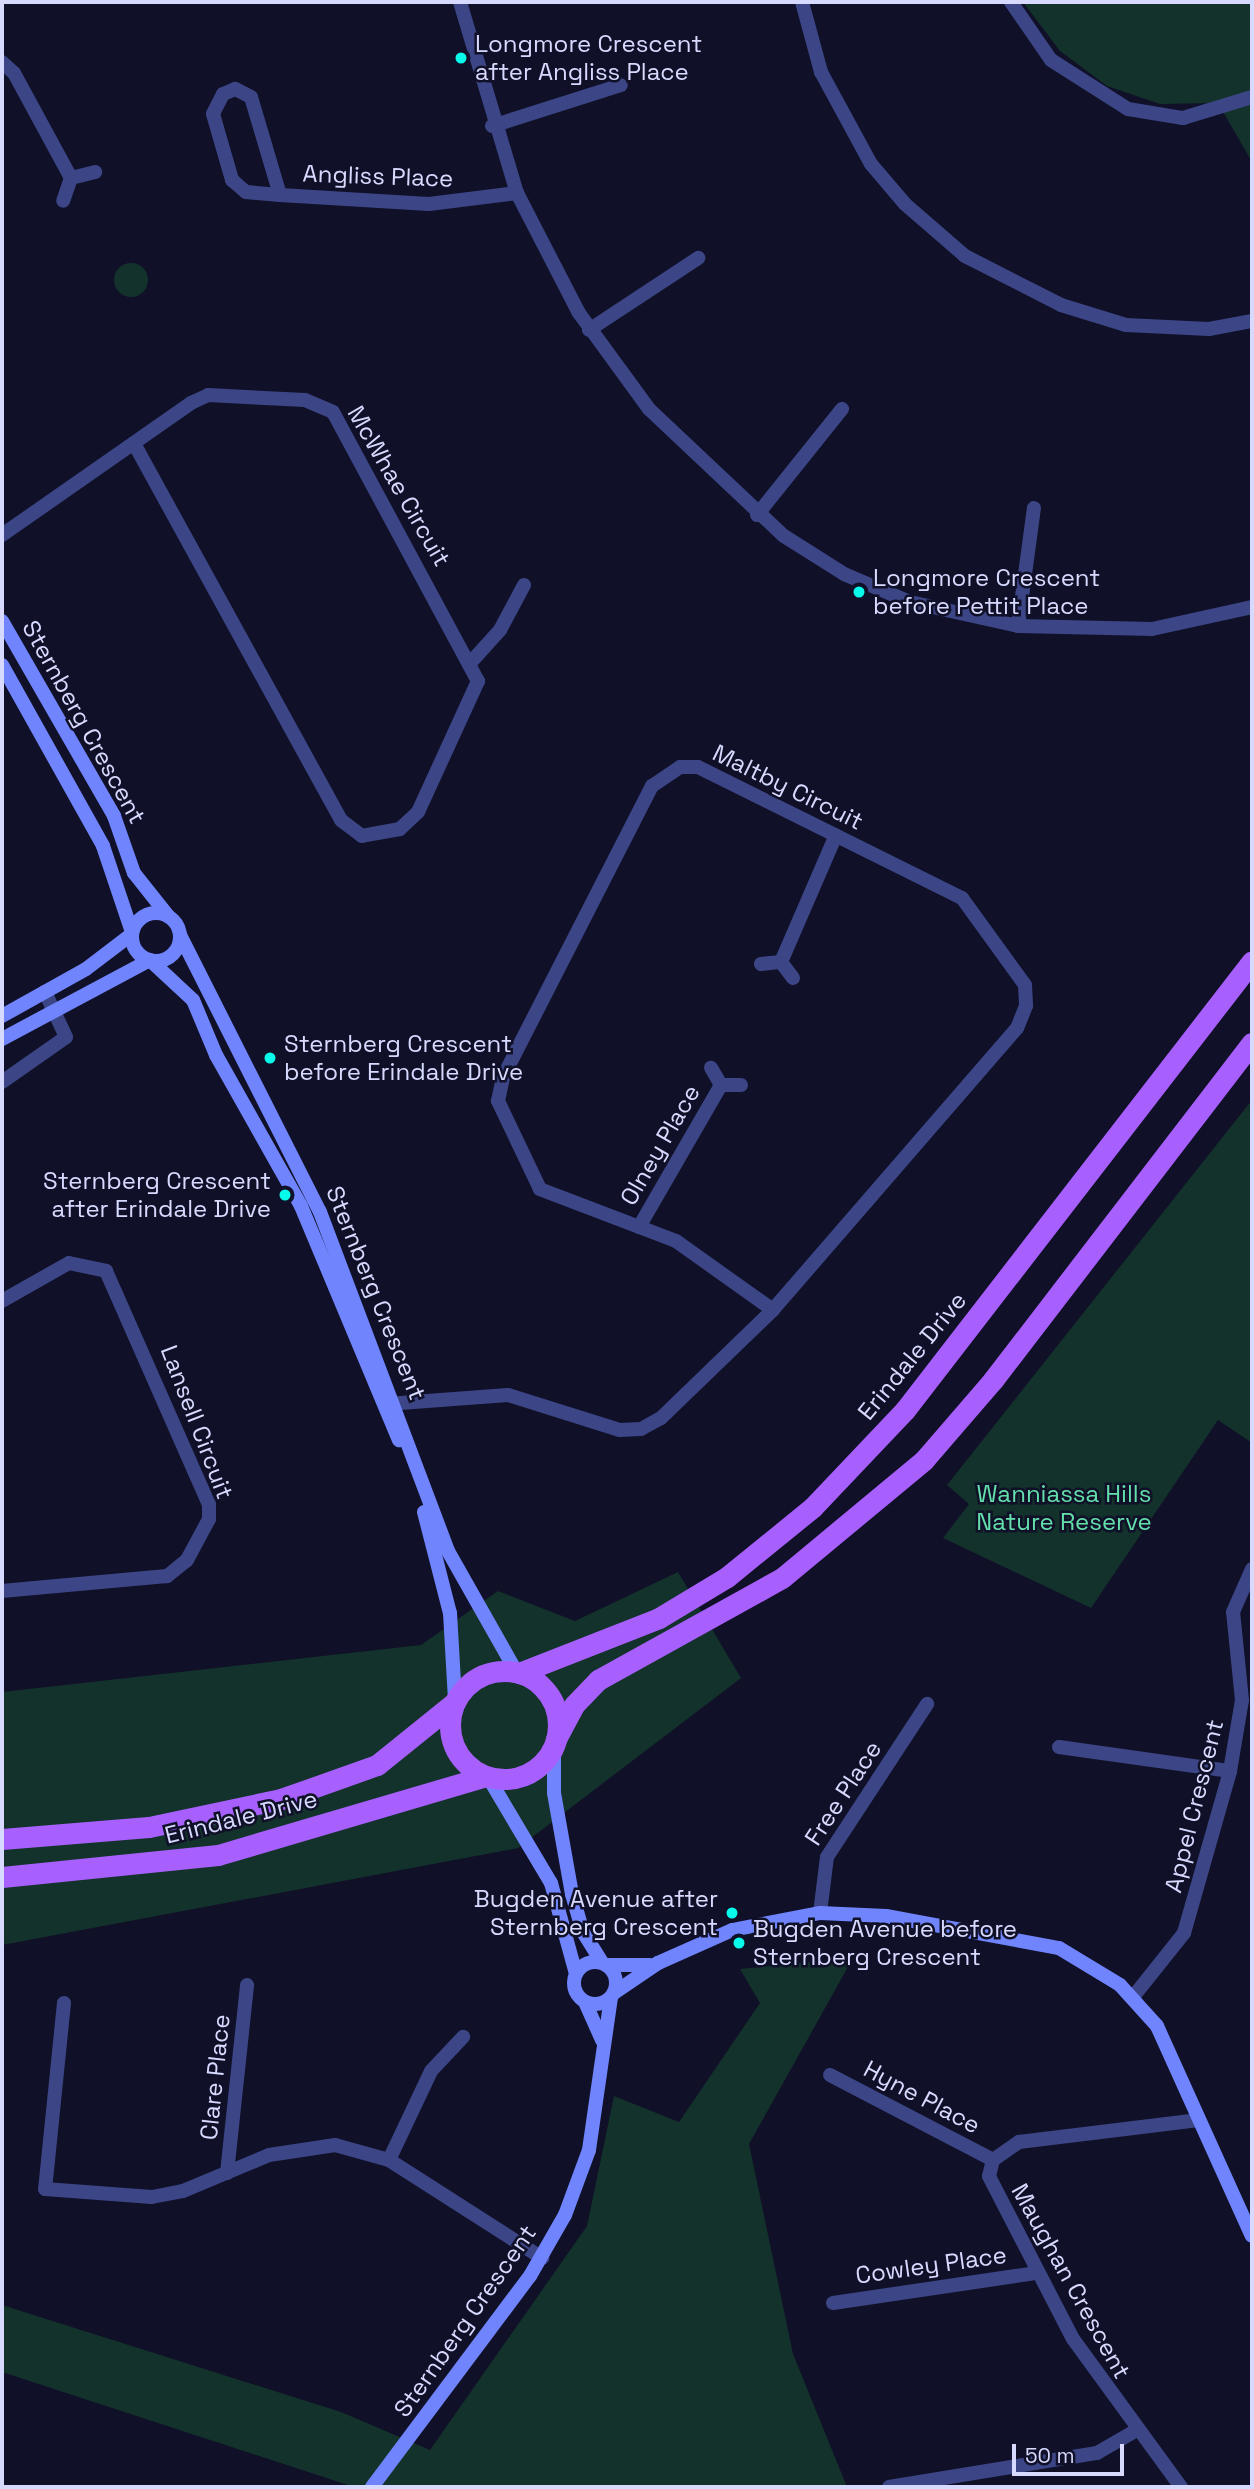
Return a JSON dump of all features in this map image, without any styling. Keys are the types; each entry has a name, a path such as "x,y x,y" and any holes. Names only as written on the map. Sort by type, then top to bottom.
{"main road":[{"name":"Erindale Drive","path":"518,1673 659,1619 727,1577 813,1507 905,1410 1252,961"},
{"path":"555,1742 551,1699 518,1673 476,1679 455,1702 452,1742 468,1766 487,1777 533,1771 555,1742 598,1680 782,1578 924,1460 993,1380 1252,1043"},
{"name":"Erindale Drive","path":"2,1839 149,1827 281,1799 377,1765 455,1702"},
{"name":"Erindale Drive","path":"2,1877 218,1855 487,1777"}],"street":[{"path":"460,2 492,125 517,193 589,330 649,410 757,515 813,556 876,589 944,613 1018,626 1084,633 1152,629 1252,607"},
{"path":"802,2 821,72 871,164 905,204 965,256 1049,300 1126,325 1209,329 1252,321"},
{"path":"1011,2 1051,60 1128,109 1183,118 1252,97"},
{"path":"2,62 14,73 71,178 63,201"},
{"path":"492,125 621,85"},
{"name":"Angliss Place","path":"279,195 251,97 235,89 222,94 213,114 232,180 246,192 279,195 429,204 517,193"},
{"path":"71,178 95,172"},
{"path":"589,330 698,258"},
{"name":"McWhae Circuit","path":"2,536 134,443 208,395 305,400 333,412 472,661 476,696 418,812 400,829 378,843 362,836 341,820 134,443"},
{"path":"757,515 842,409"},
{"path":"1018,626 1034,508"},
{"path":"472,661 500,630 524,585"},
{"name":"Sternberg Crescent","path":"2,621 114,816 134,873 169,917"},
{"name":"Sternberg Crescent","path":"2,665 103,846 132,933"},
{"name":"Maltby Circuit","path":"392,1404 508,1395 620,1430 641,1429 660,1418 772,1310 929,1136 1017,1028 1026,1006 1019,973 962,898 698,767 662,776 509,1066 498,1101 534,1184 701,1255 772,1310"},
{"path":"781,961 836,835"},
{"path":"2,1016 45,992 132,933 147,915 169,917 180,935 172,955 150,961 2,1039"},
{"path":"132,933 138,953 150,961"},
{"name":"Sternberg Crescent","path":"180,935 299,1167 448,1551 518,1673"},
{"name":"Sternberg Crescent","path":"150,961 193,1000 341,1277"},
{"path":"761,964 781,961"},
{"path":"781,961 793,978"},
{"path":"2,1082 62,1043 67,1032 45,992"},
{"name":"Olney Place","path":"711,1068 721,1085"},
{"name":"Olney Place","path":"639,1227 721,1085"},
{"name":"Olney Place","path":"721,1085 741,1085"},
{"name":"Lansell Circuit","path":"2,1301 69,1263 106,1271 209,1504 209,1519 187,1560 167,1576 2,1591"},
{"name":"Sternberg Crescent","path":"392,1404 444,1585 455,1702"},
{"name":"Appel Crescent","path":"1133,1997 1184,1933 1230,1771 1242,1700 1233,1612 1252,1569"},
{"name":"Free Place","path":"820,1913 827,1857 928,1704"},
{"path":"555,1742 554,1793 572,1894 583,1932 604,1964 615,1975 612,1995"},
{"path":"1059,1747 1230,1771"},
{"path":"487,1777 551,1883 576,1974 575,1992 585,2002 612,1995 658,1963 740,1927 820,1913 864,1913 1023,1937 1091,1964 1133,1997 1176,2059 1197,2120 1252,2236"},
{"path":"576,1974 583,1965 658,1963"},
{"name":"Clare Place","path":"228,2173 247,1985"},
{"name":"Sternberg Crescent","path":"372,2487 542,2258 589,2150 612,1995"},
{"name":"Sternberg Crescent","path":"585,2002 603,2049"},
{"path":"64,2003 45,2189 152,2197 300,2147 362,2149 389,2160 542,2258"},
{"path":"389,2160 431,2071 463,2037"},
{"name":"Hyne Place","path":"830,2075 993,2160"},
{"name":"Maughan Crescent","path":"1181,2487 1135,2431 1037,2273 993,2191 993,2160 1019,2142 1197,2120"},
{"name":"Cowley Place","path":"833,2303 1037,2273"},
{"path":"889,2487 1097,2453 1135,2431"}],"green space":[{"path":"1023,2 1252,2 1252,162 1218,103 1160,104 1107,86 1060,51"},
{"path":"131,263 143,268 148,280 143,292 131,297 119,292 114,280 119,268"},
{"name":"Wanniassa Hills Nature Reserve","path":"1252,1100 1252,1443 1218,1420 1091,1608 943,1538 969,1504 947,1485"},
{"path":"678,1572 741,1678 518,1848 2,1945 2,1692 421,1645 498,1591 575,1621"},
{"path":"853,1958 749,2144 793,2354 847,2487 354,2487 2,2372 2,2305 341,2412 430,2450 587,2226 614,2096 679,2122 760,2003 740,1969"}],"place":[{"name":"Longmore Crescent after Angliss Place","path":"461,58"},
{"name":"Longmore Crescent before Pettit Place","path":"859,592"},
{"name":"Sternberg Crescent before Erindale Drive","path":"270,1058"},
{"name":"Sternberg Crescent after Erindale Drive","path":"285,1195"},
{"name":"Bugden Avenue after Sternberg Crescent","path":"732,1913"},
{"name":"Bugden Avenue before Sternberg Crescent","path":"739,1943"}]}
